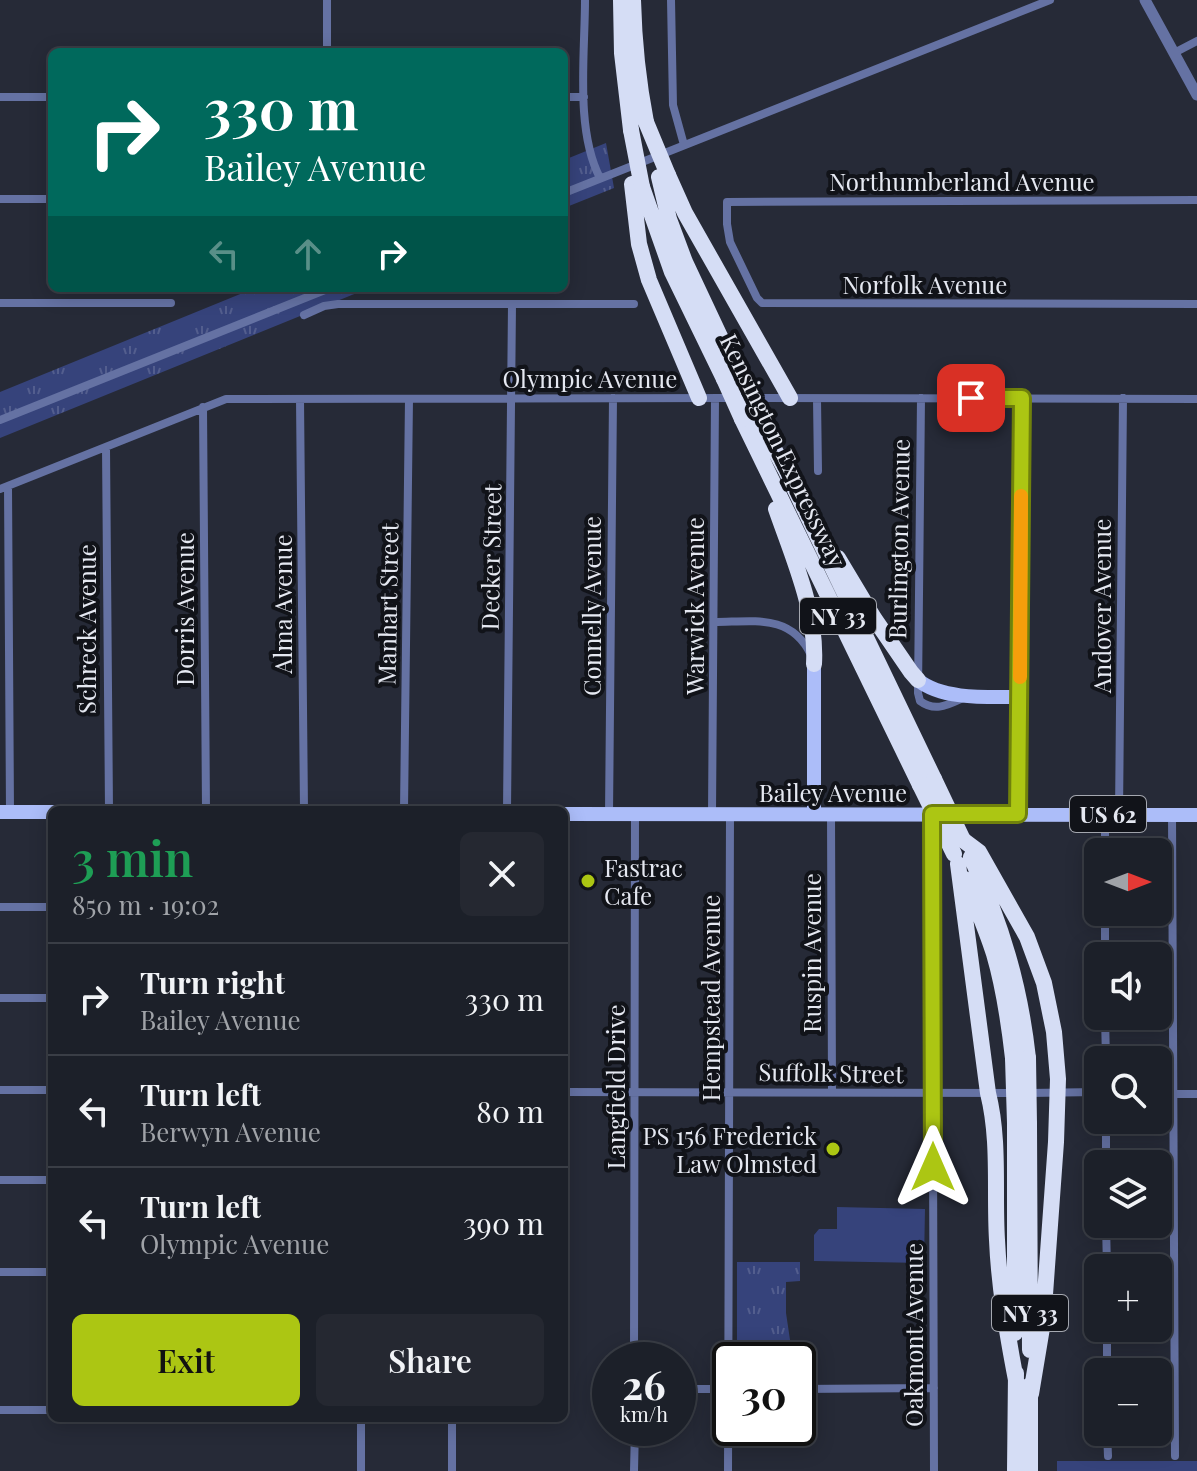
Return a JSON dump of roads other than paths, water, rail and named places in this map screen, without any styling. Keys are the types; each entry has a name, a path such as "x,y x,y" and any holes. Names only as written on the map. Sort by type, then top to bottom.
{"highway":[{"path":"630,1 646,122 663,176 790,398"},
{"path":"630,1 622,53 637,186 639,244 649,280 707,398"},
{"name":"Kensington Expressway","path":"663,176 669,219 731,378 750,419 786,471 927,782"},
{"name":"Kensington Expressway","path":"637,186 672,272 731,378"},
{"name":"Kensington Expressway","path":"750,419 755,447 989,896 1005,942 1021,1007 1031,1394 1030,1471"},
{"path":"755,447 805,597 813,636 814,664"},
{"path":"786,471 874,618 918,680"},
{"path":"965,853 1027,937 1044,983 1054,1032 1058,1093 1056,1142 1043,1322 1031,1394"},
{"path":"965,853 988,1093 995,1127 996,1233 1001,1288 1016,1380"},
{"name":"Kensington Expressway","path":"1015,1471 1022,1123"}],"main road":[{"path":"814,664 814,814"},
{"path":"918,680 935,691 958,693 966,697 1019,697 1018,814"},
{"path":"5,812 48,812"},
{"name":"Bailey Avenue","path":"568,814 1197,815"}],"street":[{"path":"327,0 327,48"},
{"path":"585,0 585,121 589,146 600,178"},
{"path":"671,0 673,105 684,145"},
{"path":"568,191 1050,0"},
{"path":"1145,0 1197,95"},
{"path":"1174,53 1197,41"},
{"path":"0,97 48,97"},
{"path":"568,97 584,97"},
{"path":"0,199 48,199"},
{"name":"Northumberland Avenue","path":"727,202 1197,200"},
{"name":"Norfolk Avenue","path":"727,202 730,242 762,303 1197,304"},
{"path":"0,420 320,292"},
{"path":"0,303 171,303"},
{"path":"304,315 324,306 338,304 634,304"},
{"name":"Decker Street","path":"507,806 512,304"},
{"name":"Olympic Avenue","path":"4,487 230,398 1197,399"},
{"name":"Connelly Avenue","path":"609,814 613,398"},
{"name":"Warwick Avenue","path":"707,398 714,622 712,814"},
{"name":"Burlington Avenue","path":"918,680 921,398"},
{"path":"1019,697 1022,398"},
{"name":"Andover Avenue","path":"1108,838 1112,814 1123,398"},
{"name":"Alma Avenue","path":"300,399 304,806"},
{"name":"Manhart Street","path":"404,806 409,399"},
{"path":"817,399 818,471"},
{"name":"Dorris Avenue","path":"203,407 206,806"},
{"name":"Schreck Avenue","path":"106,447 109,806"},
{"path":"4,487 5,812"},
{"path":"714,622 765,622 791,629 802,639 814,664"},
{"name":"Langfield Drive","path":"634,1342 635,814"},
{"name":"Hempstead Avenue","path":"729,1342 730,814"},
{"name":"Ruspin Avenue","path":"831,814 832,1091"},
{"name":"Oakmont Avenue","path":"932,814 934,1471"},
{"path":"1172,814 1175,1456"},
{"path":"0,907 48,907"},
{"path":"0,998 48,998"},
{"path":"0,1090 48,1090"},
{"name":"Suffolk Street","path":"568,1092 1084,1092"},
{"path":"1173,1094 1197,1094"},
{"path":"0,1180 48,1180"},
{"path":"0,1272 48,1272"},
{"path":"816,1389 934,1388"},
{"path":"0,1410 48,1410"},
{"path":"361,1422 361,1471"},
{"path":"452,1422 452,1471"},
{"path":"634,1471 635,1446"},
{"name":"Hempstead Avenue","path":"728,1446 728,1471"},
{"path":"1108,1446 1108,1456"}],"place":[{"name":"Fastrac Cafe","path":"588,881"},
{"name":"PS 156 Frederick Law Olmsted","path":"833,1149"}]}
